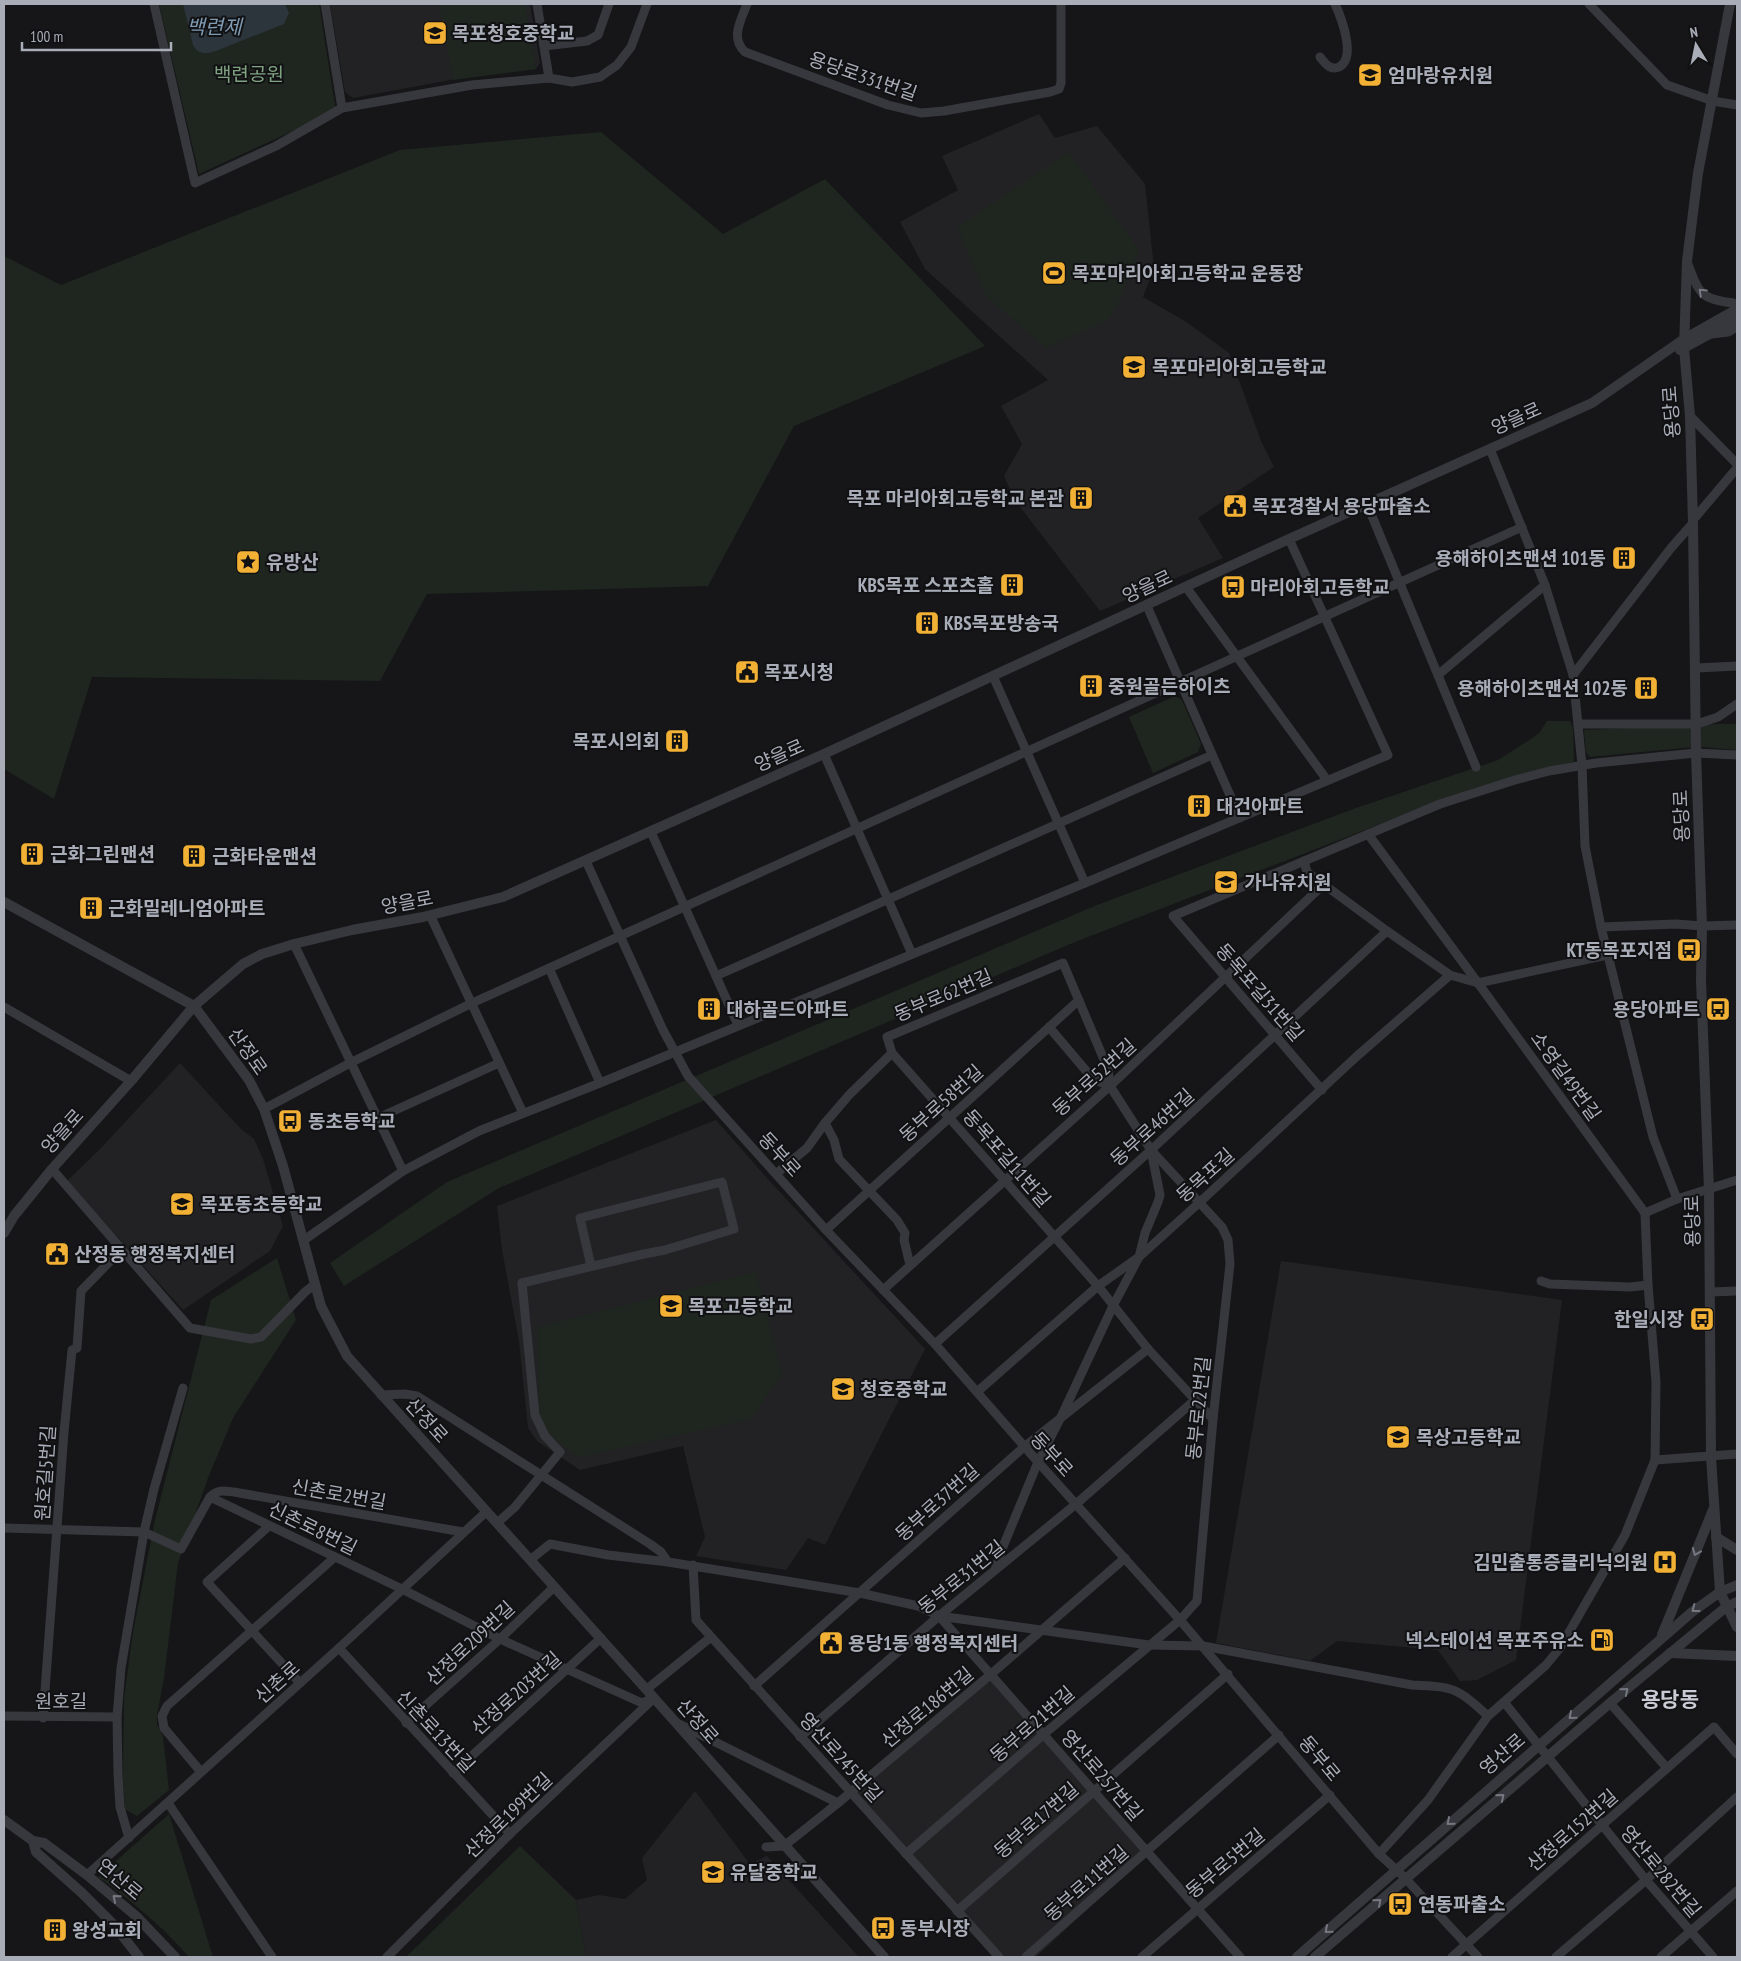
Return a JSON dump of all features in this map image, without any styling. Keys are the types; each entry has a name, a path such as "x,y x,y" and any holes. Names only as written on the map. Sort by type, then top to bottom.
{"street":[{"path":"154,4 195,183 276,146 342,108 472,85 548,78 572,82 600,77 617,65 631,47 647,4"},
{"path":"325,4 342,108"},
{"path":"537,4 548,78"},
{"path":"544,46 587,41 598,35 609,4"},
{"name":"용당로331번길","path":"746,4 736,36 741,48 745,52 888,105 921,113 972,107 1059,89 1061,83 1061,4"},
{"path":"1320,57 1329,67 1334,68 1340,67 1347,56 1346,37 1335,4"},
{"path":"1589,4 1668,85 1713,101 1737,104"},
{"name":"용당로","path":"1733,6 1698,173 1687,261 1684,344 1690,416 1693,522 1696,752 1702,926 1701,980 1711,1292 1711,1457 1720,1592 1737,1627"},
{"path":"1687,261 1696,286 1710,300 1736,305"},
{"name":"양을로","path":"1706,331 1736,305"},
{"name":"양을로","path":"4,1233 14,1216 52,1168 131,1081 194,1006 243,964 262,954 294,944 352,930 430,915 503,897 824,754 1289,539 1592,403 1637,372 1706,331 1737,319"},
{"path":"1706,331 1728,332 1737,327"},
{"path":"1573,675 1737,466 1690,416"},
{"path":"1490,449 1546,585 1573,675 1582,765 1584,846 1607,955 1653,1137 1677,1199"},
{"path":"1367,504 1476,767"},
{"path":"264,1109 352,1062 470,1004 1522,527"},
{"path":"304,1240 403,1171 479,1131 1085,883 1388,755 1289,539"},
{"path":"1438,675 1546,585"},
{"path":"1186,587 1327,780"},
{"path":"1147,606 1240,818"},
{"path":"1696,668 1737,666"},
{"path":"993,676 1057,824 1085,883"},
{"path":"1578,724 1697,724 1718,717 1737,704"},
{"path":"1607,955 1478,983 1450,975 1323,885 1308,872 1304,862 1440,804 1515,780 1582,765 1696,752 1737,755"},
{"path":"824,754 912,954"},
{"path":"716,976 1212,755"},
{"path":"651,832 738,1025"},
{"name":"소영길49번길","path":"1368,834 1646,1213"},
{"name":"동부로","path":"586,861 674,1052 696,1085 826,1230 935,1344 1024,1447 1228,1674 1378,1854 1405,1878 1478,1957"},
{"name":"동목포길31번길","path":"1304,862 1173,916 1322,1090"},
{"name":"동부로52번길","path":"883,1290 1110,1086 1323,885"},
{"name":"산정로","path":"4,902 194,1006 249,1080 264,1109 283,1166 321,1306 347,1356 647,1689 884,1957"},
{"path":"430,915 470,1004 523,1113"},
{"path":"1601,927 1676,924 1702,926 1737,925"},
{"name":"동부로46번길","path":"935,1344 1276,1036 1387,931"},
{"path":"294,944 403,1171"},
{"name":"동부로62번길","path":"776,1174 807,1148 849,1095 892,1053 887,1037 1064,963 1079,1000"},
{"path":"549,968 600,1083"},
{"name":"동목포길","path":"976,1392 1098,1286 1139,1256 1356,1057 1450,975"},
{"path":"995,1571 1002,1549 1038,1462 1139,1256 1145,1233 1160,1195 1151,1150 1110,1086 1108,1069 1079,1000"},
{"name":"동부로58번길","path":"826,1230 1079,1000"},
{"path":"4,1007 131,1081"},
{"path":"1049,1028 1092,1079 1110,1086"},
{"name":"동목포길11번길","path":"892,1053 1098,1286 1148,1349 1213,1419"},
{"path":"378,1118 499,1063"},
{"path":"825,1123 834,1140 839,1159 897,1220 905,1233 904,1240 910,1265"},
{"name":"동부로22번길","path":"1151,1150 1200,1202 1225,1232 1230,1255 1197,1601 1180,1620"},
{"path":"52,1168 190,1328 251,1339 261,1337 315,1284"},
{"path":"1378,1854 1432,1795 1488,1716 1546,1666 1560,1648 1624,1534 1655,1460 1656,1382 1648,1285 1646,1213 1677,1199 1737,1180"},
{"path":"497,1524 515,1507 560,1452 545,1436 535,1415 522,1283 666,1250 734,1230 722,1182 580,1218 591,1266"},
{"name":"원호길5번길","path":"43,1718 56,1528 72,1350 77,1348 81,1291 121,1250"},
{"path":"1541,1281 1550,1284 1630,1287 1648,1285"},
{"path":"1711,1292 1737,1291"},
{"name":"동부로37번길","path":"754,1686 1024,1447 1148,1349"},
{"path":"129,1838 120,1807 117,1717 121,1668 144,1532 154,1489 183,1388"},
{"path":"381,1395 405,1394 417,1396 650,1544 661,1552 668,1562"},
{"name":"동부로31번길","path":"800,1737 938,1616 1076,1504 1195,1400"},
{"path":"1655,1460 1737,1454"},
{"name":"신촌로2번길","path":"210,1497 214,1492 234,1492 463,1532"},
{"path":"4,1528 144,1532 182,1549 210,1497"},
{"name":"신촌로8번길","path":"210,1497 566,1670 642,1703 654,1698"},
{"path":"1661,1639 1714,1507"},
{"name":"신촌로","path":"88,1875 486,1512"},
{"path":"269,1526 207,1582 300,1683"},
{"path":"1716,1536 1737,1550"},
{"path":"530,1560 550,1544 608,1555 693,1565 860,1593 918,1606 938,1616 1150,1645 1203,1646 1412,1685 1447,1687 1458,1691 1488,1716"},
{"path":"201,1772 164,1728 162,1716 166,1706 336,1557"},
{"name":"산정로186번길","path":"784,1846 990,1676 1125,1558"},
{"name":"영산로245번길","path":"693,1565 696,1620 999,1957"},
{"name":"영산로","path":"1297,1957 1692,1612 1720,1592 1737,1585"},
{"name":"산정로209번길","path":"406,1723 500,1639 554,1586"},
{"name":"영산로","path":"1315,1957 1610,1703 1726,1607 1737,1602"},
{"name":"영산로257번길","path":"938,1616 1240,1957"},
{"name":"동부로21번길","path":"906,1854 1044,1734 1180,1620"},
{"path":"647,1689 711,1637"},
{"name":"산정로203번길","path":"453,1773 600,1638"},
{"name":"신촌로13번길","path":"339,1648 510,1834"},
{"path":"1670,1653 1737,1656"},
{"name":"동부로17번길","path":"957,1911 1228,1674"},
{"name":"산정로199번길","path":"387,1957 510,1834 654,1698"},
{"name":"영산로282번길","path":"1504,1702 1646,1880 1713,1957"},
{"path":"1610,1703 1667,1768"},
{"name":"원호길","path":"4,1716 43,1718 117,1717"},
{"path":"677,1723 838,1803"},
{"name":"산정로152번길","path":"1452,1957 1714,1728 1737,1754"},
{"name":"동부로11번길","path":"1026,1957 1279,1735"},
{"name":"동부로5번길","path":"1142,1957 1330,1795"},
{"path":"1556,1957 1646,1880 1737,1797"},
{"path":"168,1803 272,1957"},
{"name":"연산로","path":"4,1820 33,1842 44,1843 88,1875 136,1916 175,1957"},
{"name":"연산로","path":"33,1842 36,1852 114,1925 139,1957"},
{"path":"766,1847 784,1846"},
{"path":"1661,1957 1737,1891"}],"shaded area":[{"name":"목포청호중학교","path":"330,4 530,4 540,63 536,69 472,76 353,98 345,92"},
{"name":"목포마리아회고등학교","path":"1039,114 1055,138 1097,126 1145,184 1154,268 1143,297 1185,321 1229,353 1261,441 1274,467 1198,518 1223,558 1100,611 1014,499 1004,476 1022,444 1001,406 1048,380 925,269 900,222 958,190 942,156"},
{"name":"목포동초등학교","path":"180,1063 241,1129 254,1139 263,1159 283,1226 270,1251 183,1310 67,1181 101,1148"},
{"name":"목포고등학교","path":"716,1120 925,1349 825,1545 808,1538 786,1570 696,1556 705,1537 683,1446 580,1470 537,1441 528,1428 519,1341 502,1250 497,1206"},
{"name":"목상고등학교","path":"1281,1261 1562,1300 1516,1660 1477,1680 1460,1681 1438,1650 1337,1641 1310,1661 1216,1643"},
{"name":"동부시장","path":"990,1675 1148,1853 1036,1957 999,1957 851,1792"},
{"name":"유달중학교","path":"695,1791 750,1864 767,1856 859,1957 586,1957 576,1900 599,1895 625,1899 647,1880 642,1858"}],"green space":[{"name":"백련공원","path":"159,4 319,4 336,111 199,174"},
{"path":"439,4 525,4 536,69 453,80"},
{"path":"601,132 723,234 825,179 985,346 794,426 708,586 427,594 380,681 92,677 54,799 4,769 4,256 61,285 400,150"},
{"name":"목포마리아회고등학교 운동장","path":"1069,152 1139,250 1119,302 1108,320 1046,348 986,296 957,227"},
{"path":"1175,696 1182,700 1201,744 1198,752 1153,773 1129,717"},
{"path":"1547,721 1570,721 1573,728 1574,762 1539,769 1445,799 1075,942 499,1188 344,1286 330,1263 447,1182 1097,905 1356,808 1498,760 1534,737 1540,732"},
{"path":"1737,724 1737,750 1703,747 1590,757 1586,752 1584,730"},
{"path":"277,1258 296,1320 233,1418 208,1478 178,1563 164,1678 157,1715 157,1724 163,1736 169,1790 137,1816 125,1809 123,1779 124,1698 133,1632 155,1520 211,1300"},
{"path":"756,1272 782,1374 751,1419 580,1457 561,1444 550,1433 541,1420 539,1412 538,1327"},
{"path":"169,1814 213,1957 189,1957 146,1914 98,1877"},
{"path":"520,1846 576,1900 586,1957 406,1957"}],"water":[{"name":"백련제","path":"183,4 285,4 289,13 284,24 216,51 203,53 197,51 193,45"}],"place":[{"name":"목포청호중학교","path":"435,33"},
{"name":"엄마랑유치원","path":"1370,75"},
{"name":"목포마리아회고등학교 운동장","path":"1054,273"},
{"name":"목포마리아회고등학교","path":"1134,367"},
{"name":"목포 마리아회고등학교 본관","path":"1081,498"},
{"name":"목포경찰서 용당파출소","path":"1235,506"},
{"name":"용해하이츠맨션 101동","path":"1624,558"},
{"name":"유방산","path":"248,562"},
{"name":"KBS목포 스포츠홀","path":"1012,585"},
{"name":"마리아회고등학교","path":"1233,587"},
{"name":"KBS목포방송국","path":"927,623"},
{"name":"목포시청","path":"747,672"},
{"name":"중원골든하이츠","path":"1091,686"},
{"name":"용해하이츠맨션 102동","path":"1646,688"},
{"name":"목포시의회","path":"677,741"},
{"name":"대건아파트","path":"1199,806"},
{"name":"근화그린맨션","path":"32,854"},
{"name":"근화타운맨션","path":"194,856"},
{"name":"가나유치원","path":"1226,882"},
{"name":"근화밀레니엄아파트","path":"91,908"},
{"name":"KT동목포지점","path":"1689,950"},
{"name":"대하골드아파트","path":"709,1009"},
{"name":"용당아파트","path":"1718,1009"},
{"name":"동초등학교","path":"290,1121"},
{"name":"목포동초등학교","path":"182,1204"},
{"name":"산정동 행정복지센터","path":"57,1254"},
{"name":"목포고등학교","path":"671,1306"},
{"name":"한일시장","path":"1702,1319"},
{"name":"청호중학교","path":"843,1389"},
{"name":"목상고등학교","path":"1398,1437"},
{"name":"김민출통증클리닉의원","path":"1665,1562"},
{"name":"넥스테이션 목포주유소","path":"1602,1640"},
{"name":"용당1동 행정복지센터","path":"831,1643"},
{"name":"유달중학교","path":"713,1872"},
{"name":"연동파출소","path":"1400,1904"},
{"name":"동부시장","path":"883,1928"},
{"name":"왕성교회","path":"55,1930"}],"district":[{"name":"용당동","path":"1670,1700"}]}
